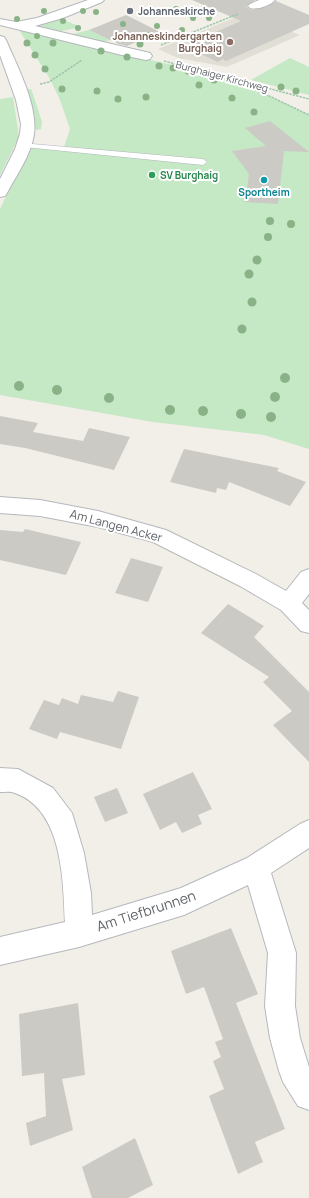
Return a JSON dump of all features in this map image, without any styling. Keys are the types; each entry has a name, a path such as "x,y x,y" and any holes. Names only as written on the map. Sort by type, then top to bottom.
{"street":[{"path":"18,25 59,15 98,0"},
{"path":"254,6 269,0"},
{"path":"0,22 146,56"},
{"path":"0,40 14,87 23,99 28,120 24,146 0,193"},
{"name":"Am Langen Acker","path":"0,505 40,508 98,519 159,536 229,570 289,604 309,624"},
{"path":"289,604 309,578"},
{"name":"Am Tiefbrunnen","path":"0,780 18,781 44,796 63,822 72,853 78,893 79,933"},
{"name":"Am Tiefbrunnen","path":"0,951 79,933 184,901 256,867 309,833"},
{"path":"256,867 282,953 280,1006 285,1038 294,1070 309,1096"}],"lane":[{"path":"24,146 203,162"}],"path":[{"path":"146,56 155,48 254,6"},
{"path":"14,87 50,82 102,46"},
{"name":"Burghaiger Kirchweg","path":"146,56 309,99"},
{"path":"234,79 309,115"}],"shaded area":[{"name":"Johanneskindergarten Burghaig","path":"246,13 300,35 227,67 178,58 158,49"}],"green space":[{"path":"59,18 81,27 57,32 29,25"},
{"path":"19,30 234,79 309,115 309,449 264,435 153,422 0,395 0,209 31,144 64,147 70,129 60,100 50,79"},
{"path":"89,30 111,40 98,43 69,35"},
{"path":"290,58 309,67 309,95 251,80"},
{"path":"26,89 31,89 33,94 42,122 41,129 35,129 35,122"},
{"path":"13,97 19,137 0,175 0,99"}],"building":[{"path":"192,0 255,0 246,6 253,10 267,7 276,1 309,15 309,24 226,61 223,59 218,62 184,46 241,21"},
{"path":"126,15 160,32 127,46 119,44 89,30"},
{"path":"270,121 309,152 284,151 278,204 245,202 249,174 232,151 266,146 245,128"},
{"path":"0,416 38,423 33,432 83,441 89,428 130,437 114,470 25,448 0,444"},
{"path":"184,449 279,468 277,471 306,482 290,506 229,482 226,490 217,488 216,493 170,482"},
{"path":"25,529 81,542 66,575 0,560 0,530 23,532"},
{"path":"131,558 163,567 148,602 115,593"},
{"path":"228,604 264,626 254,637 309,692 309,762 273,725 292,711 263,682 269,677 201,633"},
{"path":"118,691 139,697 121,749 60,732 57,739 29,729 44,700 59,705 62,698 78,704 81,695 113,702"},
{"path":"193,772 212,809 198,815 202,824 182,833 176,822 160,830 143,794"},
{"path":"117,788 128,813 105,822 94,797"},
{"path":"231,928 258,994 236,1003 285,1129 255,1142 263,1162 238,1174 209,1096 224,1089 213,1061 221,1057 215,1042 223,1039 204,987 186,994 171,951"},
{"path":"78,1003 85,1075 62,1079 73,1130 30,1146 26,1123 46,1116 44,1073 22,1076 19,1014"},
{"path":"135,1138 153,1185 128,1198 92,1198 82,1167"}],"place":[{"name":"Johanneskirche","path":"130,11"},
{"name":"Johanneskindergarten Burghaig","path":"230,42"},
{"name":"SV Burghaig","path":"152,175"},
{"name":"Sportheim","path":"264,180"}]}
